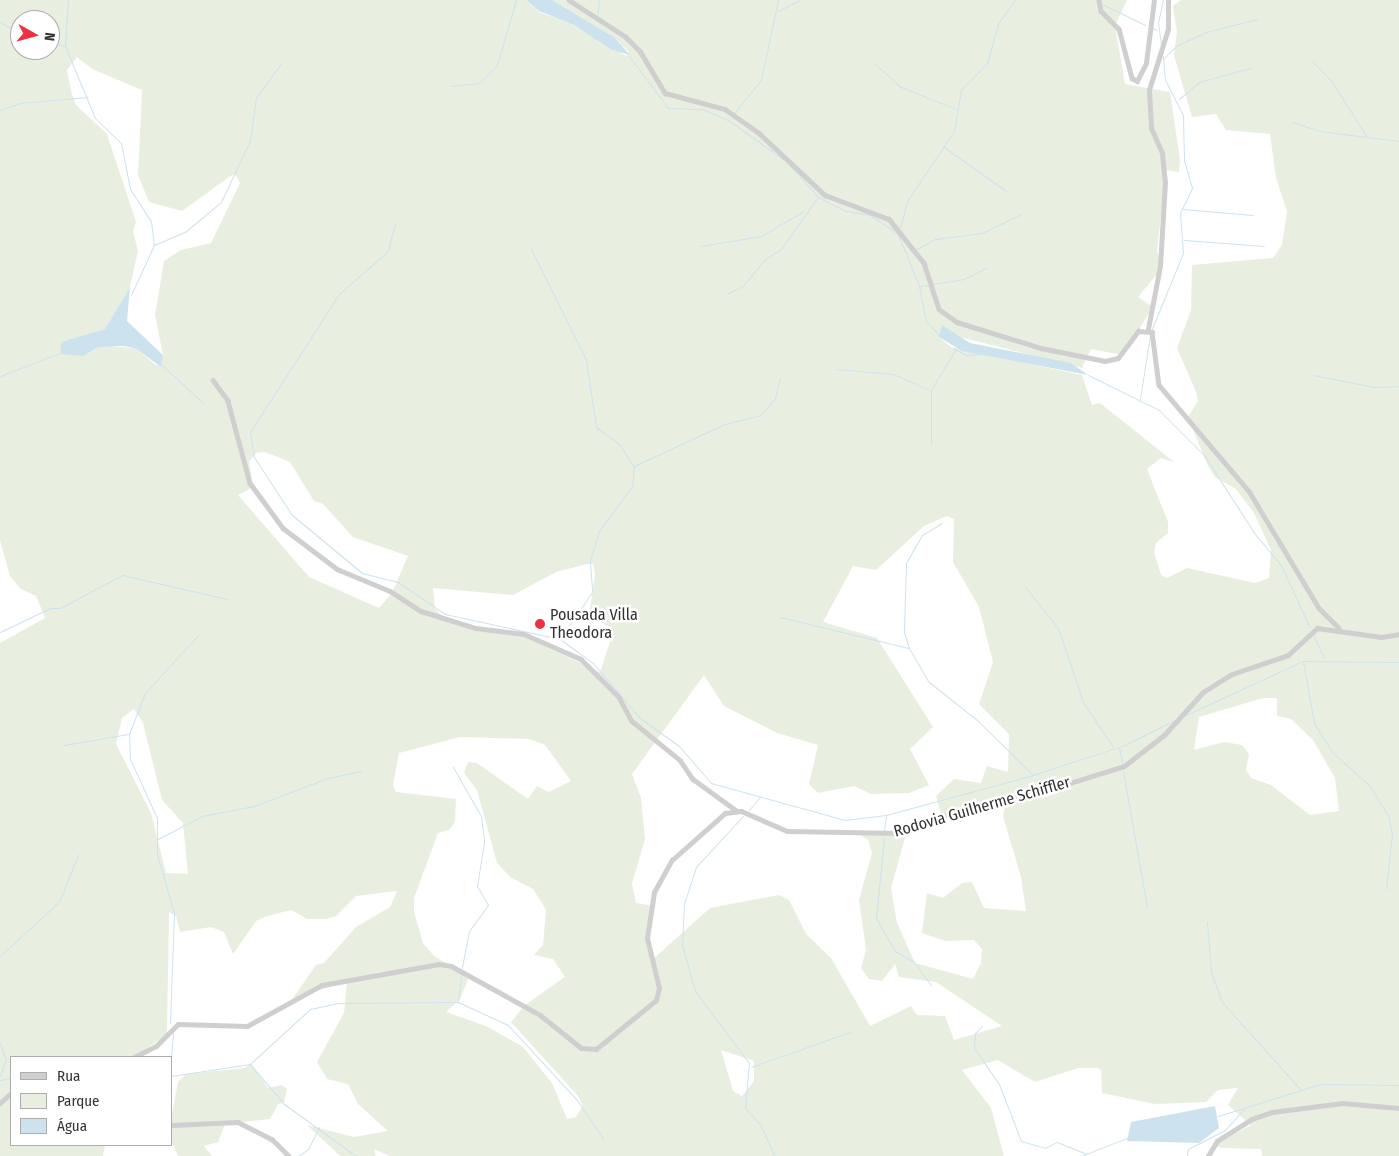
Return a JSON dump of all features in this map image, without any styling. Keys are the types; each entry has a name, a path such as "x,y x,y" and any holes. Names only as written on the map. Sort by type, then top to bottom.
{"street":[{"path":"569,0 626,37 640,51 665,93 725,109 759,133 825,195 889,219 924,263 939,309 957,322 1041,348 1105,362 1118,358 1138,331 1148,329"},
{"path":"1099,0 1101,12 1119,29 1132,78 1137,81 1146,63 1154,0"},
{"path":"1168,0 1168,29 1149,83 1151,128 1162,153 1166,182 1160,266 1148,329 1156,342 1160,385 1249,491 1319,608 1339,628"},
{"path":"213,380 228,401 250,482 283,528 337,569 390,591 421,611 476,628 524,634 581,659 615,693 632,721 680,760 693,779 737,811"},
{"name":"Rodovia Guilherme Schiffler","path":"737,811 787,831 890,834 959,810 1012,801 1124,766 1164,735 1202,692 1232,674 1288,655 1317,628 1339,628 1376,637 1399,634"},
{"path":"136,1056 156,1046 178,1024 247,1026 322,986 439,964 451,966 540,1015 581,1048 600,1047 650,1008 658,994 647,930 663,874 692,839 721,816 737,811"},
{"path":"0,1103 10,1094"},
{"path":"1208,1156 1218,1141 1252,1119 1272,1112 1342,1103 1399,1108"},
{"path":"172,1125 238,1122 272,1139 289,1156"}],"green space":[{"path":"0,0 526,0 539,12 574,25 626,56 629,52 614,37 552,0 1127,0 1115,26 1125,84 1170,92 1180,160 1179,172 1166,170 1157,251 1163,267 1138,297 1153,307 1123,355 1091,349 1082,368 960,337 939,337 951,347 1082,375 1092,405 1100,403 1174,462 1161,458 1147,469 1168,522 1168,533 1156,543 1154,552 1161,575 1167,578 1187,568 1255,583 1269,578 1271,550 1254,513 1236,489 1215,477 1207,464 1188,417 1198,401 1196,392 1177,348 1191,310 1192,265 1273,258 1282,245 1287,211 1276,178 1270,134 1226,130 1216,114 1192,117 1174,55 1177,32 1173,6 1181,0 1399,0 1399,1156 1262,1156 1261,1149 1222,1148 1214,1145 1251,1125 1228,1105 1238,1088 1218,1090 1206,1102 1155,1104 1102,1093 1101,1070 1097,1068 1078,1068 1035,1082 998,1060 962,1070 991,1108 1004,1156 390,1156 374,1149 376,1156 340,1156 307,1125 354,1137 388,1131 358,1104 348,1084 327,1079 317,1062 344,1013 347,982 293,998 316,965 324,963 356,927 390,907 397,891 356,896 336,916 326,919 307,919 291,910 267,916 256,921 233,954 224,932 211,927 180,932 176,916 169,912 167,1035 135,1056 10,1056 10,1146 105,1146 103,1156 0,1156 0,643 45,618 36,596 21,589 10,576 0,540","holes":["77,57 92,69 142,90 138,175 149,202 182,211 235,174 240,183 211,243 181,250 164,261 155,315 163,355 157,366 135,348 62,343 105,329 130,287 138,251 133,231 136,222 107,134 76,105 72,95 67,70","265,452 290,462 314,501 323,504 353,537 408,556 392,593 379,608 309,577 238,495 253,487 249,462 256,453","947,516 954,519 953,562 979,607 993,662 979,704 1009,734 1008,772 987,766 981,783 954,779 936,796 942,818 1005,804 1003,816 1021,877 1026,911 984,908 972,882 962,883 943,898 927,893 922,933 945,941 974,940 982,949 981,963 973,979 915,963 897,923 891,888 907,831 861,835 868,840 872,853 859,900 866,950 861,968 869,979 882,981 895,964 899,977 936,982 1002,1026 954,1040 945,1016 917,1015 911,1006 870,1026 831,958 806,934 789,900 779,895 710,908 653,959 649,937 653,906 636,903 632,884 645,839 641,798 632,774 704,675 724,706 777,733 818,745 809,784 818,793 854,786 871,794 909,793 929,785 910,749 933,727 877,638 823,622 853,566 876,570 924,526","593,564 595,574 590,609 613,633 600,672 518,634 449,622 435,609 433,588 513,595 556,572","1263,698 1277,698 1277,716 1291,719 1313,740 1335,778 1339,811 1310,815 1271,785 1251,778 1246,770 1249,754 1242,745 1224,742 1194,750 1199,717","134,709 143,723 162,800 183,823 188,874 166,873 151,813 116,744 122,718","460,737 530,739 545,745 571,781 549,792 537,786 528,799 477,763 468,762 464,773 477,790 497,863 510,877 533,889 546,910 543,945 534,955 553,959 565,977 525,1005 511,1022 578,1096 583,1106 576,1117 567,1119 552,1083 523,1047 486,1026 446,1012 460,999 469,977 434,956 423,943 414,912 414,898 438,833 449,830 455,822 456,799 396,792 393,785 399,753","721,1050 754,1061 754,1081 742,1096 733,1091"]},
{"path":"251,1063 268,1088 282,1085 287,1089 284,1103 278,1104 270,1119 225,1124 218,1142 204,1146 212,1156 178,1156 172,1142 172,1114 178,1082 186,1074 245,1068"}],"water":[{"path":"526,0 552,0 614,37 630,55 612,50 574,25 539,11"},
{"path":"130,287 127,321 163,355 161,367 135,348 124,346 98,347 83,356 61,354 61,342 105,329"},
{"path":"942,325 970,343 1071,363 1088,375 962,351 939,337"},
{"path":"1215,1106 1219,1128 1199,1143 1127,1141 1131,1122"}],"waterway":[{"path":"68,0 65,46 95,118 121,143 130,189 151,221 154,245 131,295"},
{"path":"451,86 479,83 497,65 516,0"},
{"path":"597,17 599,0"},
{"path":"734,113 761,80 778,0"},
{"path":"778,11 800,0"},
{"path":"900,228 907,201 954,131 961,90 987,63 998,24 1015,0"},
{"path":"1161,44 1158,23 1163,0"},
{"path":"1102,4 1145,25"},
{"path":"1163,59 1176,46 1206,32 1257,19"},
{"path":"0,22 10,28"},
{"path":"1153,28 1157,30"},
{"path":"60,45 64,46"},
{"path":"629,56 668,108 702,109 728,120 787,162 818,197 846,211 870,215 898,234 919,286 926,321 939,335"},
{"path":"1151,331 1183,253 1180,213 1192,188 1184,160 1183,115 1165,80 1163,56"},
{"path":"1312,61 1332,82 1367,137"},
{"path":"154,245 185,232 221,202 250,141 256,98 281,63"},
{"path":"874,63 901,87 956,109"},
{"path":"1179,99 1199,82 1250,68"},
{"path":"0,110 19,103 88,97"},
{"path":"1293,122 1319,131 1399,141"},
{"path":"944,147 1006,191"},
{"path":"727,294 743,286 764,260 781,249 818,197"},
{"path":"1183,209 1253,215"},
{"path":"701,246 761,236 802,212"},
{"path":"915,250 935,239 982,233 1021,214"},
{"path":"395,224 388,251 339,294 250,432 254,457 292,515 362,573 398,582 445,614 560,639 593,663 640,718 679,746 711,783 845,820 886,815 1033,775 1125,745 1173,721"},
{"path":"1184,240 1264,246"},
{"path":"531,249 586,360 596,427 619,444 634,467 632,486 599,531 590,561 592,592 560,639"},
{"path":"932,284 964,279 986,268"},
{"path":"920,286 928,285"},
{"path":"1140,399 1150,335"},
{"path":"953,348 966,355 980,354"},
{"path":"931,443 931,390 955,350"},
{"path":"0,376 62,352"},
{"path":"162,365 203,403"},
{"path":"837,369 893,374 930,390"},
{"path":"1088,375 1159,410 1204,455 1255,534 1281,565 1310,628"},
{"path":"1313,375 1374,387 1399,386"},
{"path":"634,466 725,424 760,415 775,399 780,378"},
{"path":"942,523 922,535 906,563 904,632 909,648 929,682 978,721 1032,774"},
{"path":"0,632 50,608 60,608 122,575 227,599"},
{"path":"1025,587 1058,628 1083,702 1113,747"},
{"path":"780,617 908,648"},
{"path":"170,1023 174,913 157,854 157,818 130,759 129,734 145,693 199,634"},
{"path":"1313,635 1324,658"},
{"path":"1303,661 1314,723 1332,752 1369,785 1388,815 1392,834 1386,889"},
{"path":"1186,715 1303,661 1399,662"},
{"path":"64,745 128,734"},
{"path":"1119,747 1122,763"},
{"path":"453,767 481,816 484,842 477,886 488,905 469,931 462,968"},
{"path":"158,839 202,816 254,806 328,778 361,771"},
{"path":"1123,771 1147,907"},
{"path":"749,810 760,797"},
{"path":"743,816 696,867 684,903 682,945 695,991 749,1063 745,1108 760,1124 775,1156"},
{"path":"884,830 886,816"},
{"path":"884,838 876,918 895,951 914,962 931,985"},
{"path":"0,956 59,902 78,855"},
{"path":"1207,922 1211,972 1222,1002 1300,1089"},
{"path":"458,1001 461,976"},
{"path":"172,1076 250,1064 310,1009 339,1003 458,1002 508,1025 577,1100 603,1138"},
{"path":"982,1026 975,1033 974,1048 999,1084 1021,1141 1045,1148 1057,1142 1087,1154"},
{"path":"751,1067 850,1032"},
{"path":"171,1056 173,1033"},
{"path":"0,1043 6,1060 0,1076"},
{"path":"250,1064 284,1104 356,1156"},
{"path":"0,1080 10,1078"},
{"path":"1218,1116 1320,1084 1399,1085"},
{"path":"1187,1156 1188,1149 1225,1130 1244,1109"},
{"path":"298,1156 308,1149 319,1127"},
{"path":"1081,1156 1129,1137"}],"place":[{"name":"Pousada Villa Theodora","path":"540,624"}]}
